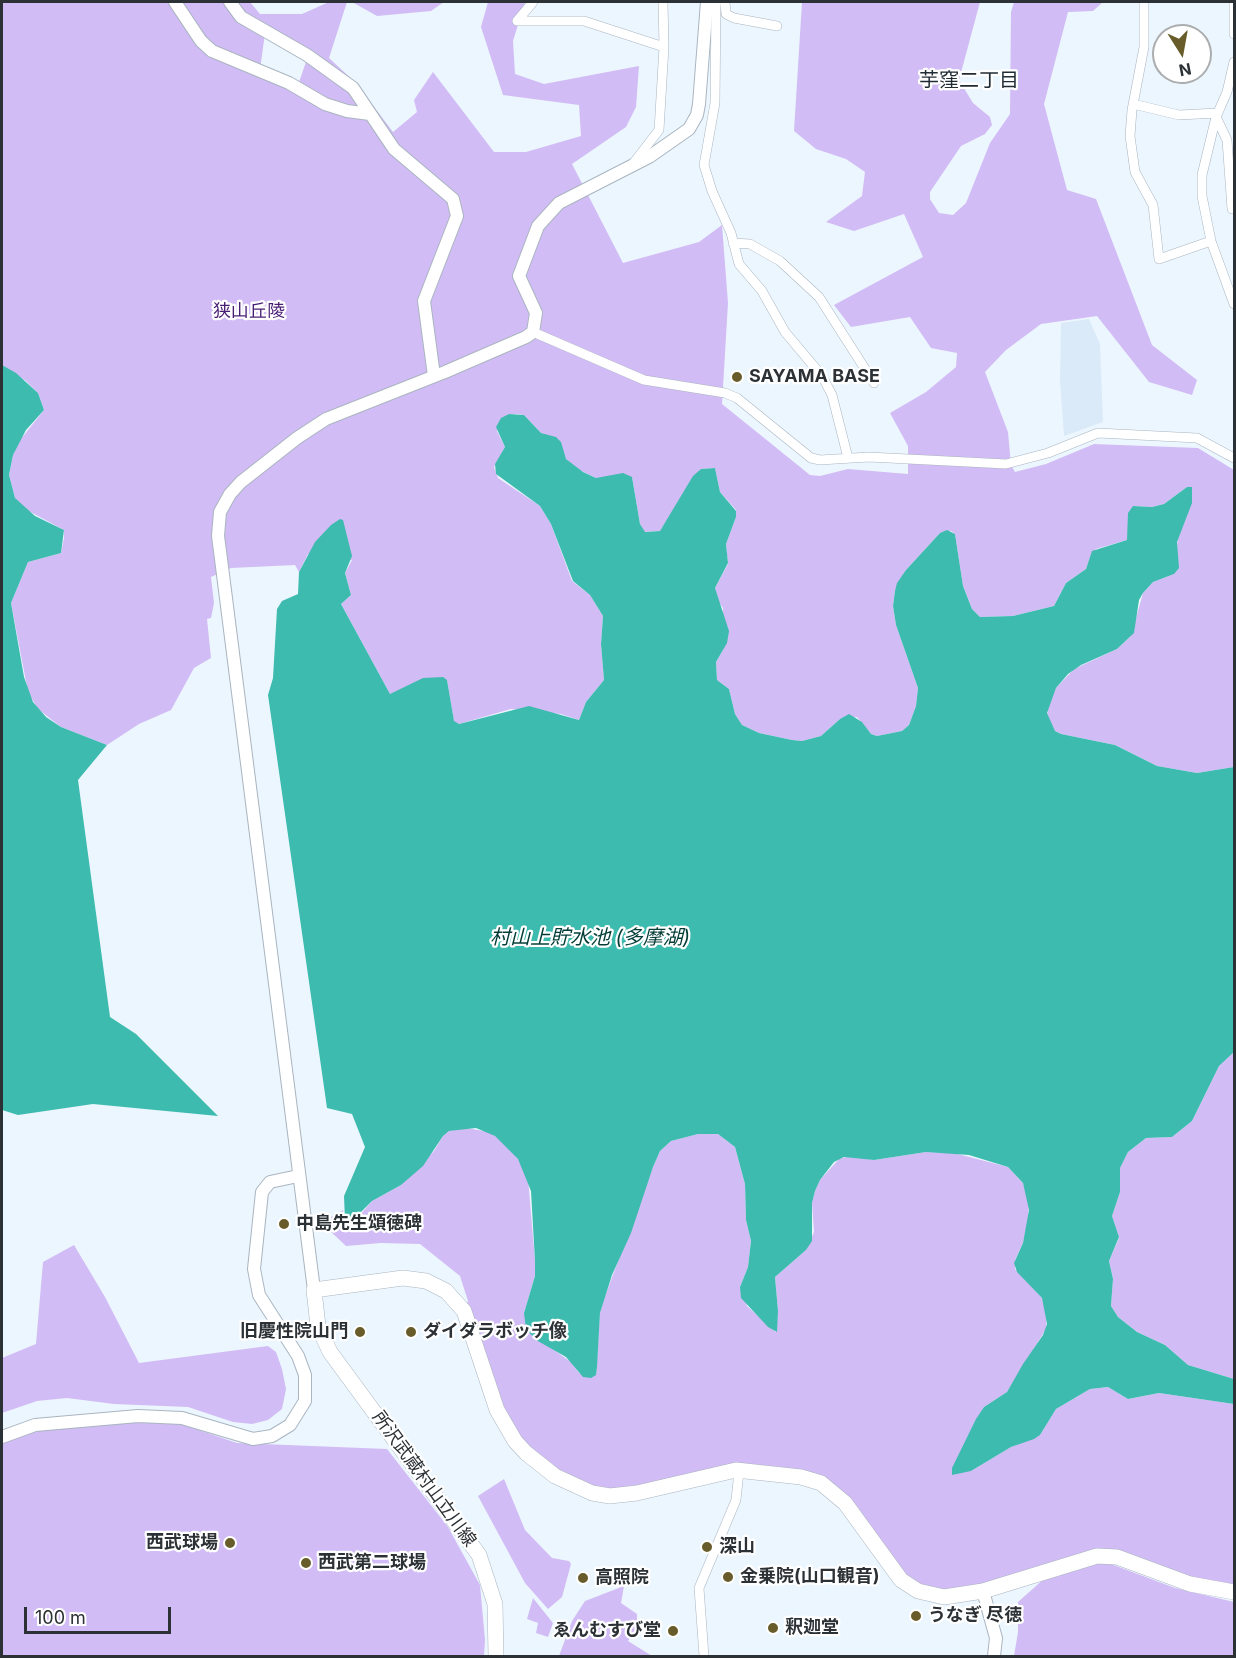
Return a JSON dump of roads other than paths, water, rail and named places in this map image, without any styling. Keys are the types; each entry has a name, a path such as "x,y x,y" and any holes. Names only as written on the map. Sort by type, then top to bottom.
{"main road":[{"path":"315,1290 403,1278 426,1281 446,1291 464,1311 496,1410 506,1429 532,1459 555,1476 592,1493 610,1496 637,1493 739,1471 801,1477 821,1483 845,1503 901,1580 918,1591 944,1597 983,1591 1097,1556 1118,1557 1190,1584 1234,1592"},
{"name":"所沢武蔵村山立川線","path":"315,1290 321,1334 330,1352 479,1555 495,1604 496,1656"}],"street":[{"path":"175,2 201,41 212,51 289,83 324,104 347,111 370,114"},
{"path":"230,2 241,17 307,55 353,88 394,148 446,191 457,208 458,216 424,301 434,376"},
{"path":"533,2 517,21 584,21 664,47"},
{"path":"632,165 660,130 664,47 663,2"},
{"path":"315,1290 298,1176 218,522 224,503 235,488 297,438 340,412 434,376 533,332 536,312 519,276 538,226 559,203 632,165 682,135 697,115 707,2"},
{"path":"716,2 715,103 704,165 734,243 739,264 762,291 785,332 827,385 836,405 848,458"},
{"path":"725,2 726,14 734,18 777,26"},
{"path":"1144,2 1143,47 1133,104 1131,157 1135,172 1153,205 1159,259 1211,241"},
{"path":"1234,2 1234,34"},
{"path":"1234,62 1217,115 1202,175 1202,196 1211,241 1234,304"},
{"path":"1133,104 1179,115 1217,115"},
{"path":"1217,115 1228,150 1232,209"},
{"path":"734,243 750,244 780,261 819,297 874,383"},
{"path":"533,332 644,380 725,393 745,402 812,458 820,460 848,458 1006,464 1048,453 1098,433 1197,438 1234,458"},
{"path":"2,1437 35,1425 138,1416 182,1418 253,1439 272,1436 290,1425 305,1401 305,1375 298,1356 260,1295 254,1269 263,1189 270,1182 298,1176"},
{"path":"704,1656 699,1588 736,1500 739,1471"},
{"path":"983,1591 996,1638 994,1656"}],"water":[{"path":"2,365 16,373 38,393 44,410 26,430 13,455 9,475 15,498 35,516 64,530 61,553 28,562 11,603 24,677 33,702 46,717 61,727 107,745 78,780 110,1017 136,1034 218,1116 93,1104 18,1115 2,1110"},
{"name":"村山上貯水池 (多摩湖)","path":"509,414 524,415 541,433 556,437 561,442 566,459 583,472 596,478 623,473 632,477 640,524 645,532 660,531 693,476 701,469 715,468 720,492 736,511 726,544 728,563 715,588 729,631 727,643 716,662 717,680 729,689 735,714 742,725 759,733 792,740 802,741 821,736 849,714 862,722 871,734 877,736 902,731 909,725 916,706 918,688 896,625 893,606 895,591 897,583 906,570 940,533 947,530 955,534 963,586 972,609 980,617 1013,616 1054,606 1066,583 1086,569 1092,551 1127,540 1128,513 1133,506 1152,507 1164,504 1187,487 1192,487 1192,503 1177,542 1179,568 1174,574 1153,582 1143,593 1139,600 1134,633 1117,649 1081,665 1068,674 1056,688 1047,713 1055,731 1061,734 1115,745 1157,766 1197,773 1234,767 1234,1052 1219,1066 1192,1121 1172,1137 1146,1138 1128,1152 1120,1168 1120,1192 1112,1216 1119,1237 1109,1261 1113,1279 1111,1306 1118,1317 1137,1332 1165,1345 1188,1365 1234,1379 1234,1404 1159,1393 1128,1399 1108,1387 1090,1389 1056,1409 1040,1435 1034,1439 1011,1447 971,1471 952,1475 952,1468 976,1419 984,1407 1007,1392 1043,1335 1047,1324 1042,1298 1017,1272 1014,1263 1023,1243 1029,1210 1023,1183 1008,1167 969,1155 926,1152 874,1160 844,1157 834,1162 820,1180 815,1191 812,1203 812,1241 806,1250 775,1277 777,1332 768,1327 741,1298 740,1287 748,1267 751,1241 746,1220 745,1184 735,1147 718,1134 698,1134 671,1141 660,1151 631,1233 612,1275 600,1313 596,1375 591,1378 583,1377 566,1357 536,1340 526,1329 524,1313 535,1276 531,1191 518,1159 495,1136 476,1128 449,1131 443,1136 423,1166 401,1185 372,1201 354,1219 345,1220 344,1196 365,1147 352,1114 327,1108 268,695 273,678 277,609 282,601 298,594 299,572 315,542 331,525 340,519 343,520 352,556 345,573 351,595 341,604 390,694 423,678 443,677 447,680 454,721 459,724 529,706 579,720 586,702 604,680 601,644 603,616 590,595 573,581 551,524 540,506 496,474 495,464 505,447 496,427 501,418"}],"place":[{"name":"SAYAMA BASE","path":"737,377"},
{"name":"中島先生頌徳碑","path":"284,1224"},
{"name":"旧慶性院山門","path":"360,1332"},
{"name":"ダイダラボッチ像","path":"411,1332"},
{"name":"西武球場","path":"230,1543"},
{"name":"深山","path":"707,1547"},
{"name":"西武第二球場","path":"306,1563"},
{"name":"金乗院(山口観音)","path":"728,1577"},
{"name":"高照院","path":"583,1578"},
{"name":"うなぎ 尽徳","path":"916,1616"},
{"name":"釈迦堂","path":"773,1628"},
{"name":"ゑんむすび堂","path":"673,1631"}],"district":[{"name":"芋窪二丁目","path":"969,81"}],"park label":[{"name":"狭山丘陵","path":"249,312"}]}
